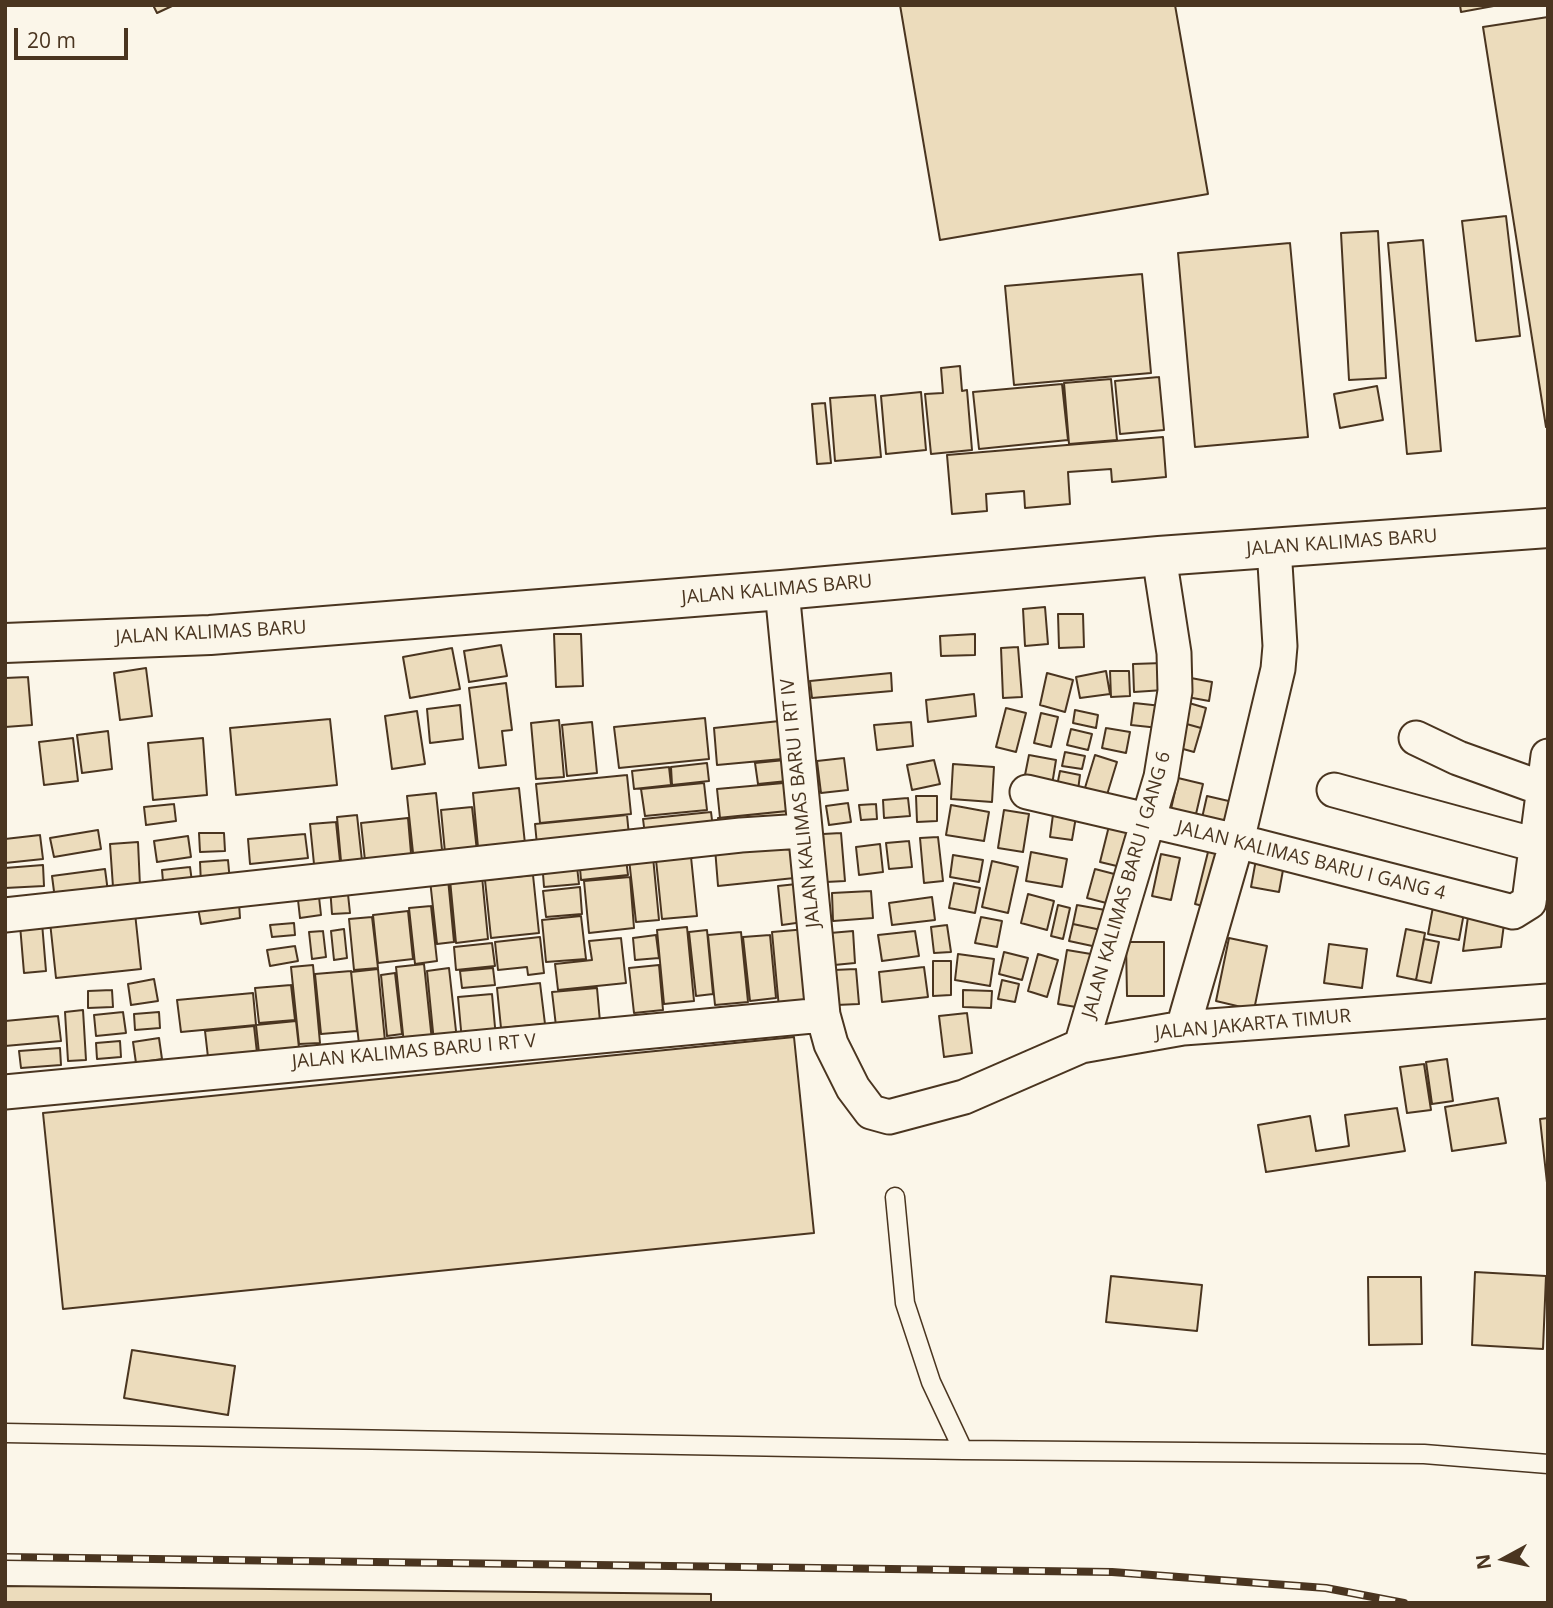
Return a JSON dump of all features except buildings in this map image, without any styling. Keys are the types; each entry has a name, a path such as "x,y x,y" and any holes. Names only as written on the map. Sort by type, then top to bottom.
{"street":[{"name":"JALAN KALIMAS BARU","path":"5,643 210,635 782,590 1159,556 1548,528"},
{"path":"1183,1028 1237,841 1278,669 1280,646 1274,547"},
{"name":"JALAN KALIMAS BARU I GANG 6","path":"1082,1046 1161,777 1175,691 1174,653 1159,556"},
{"name":"JALAN KALIMAS BARU I RT IV","path":"782,590 803,831 823,1015"},
{"path":"1334,790 1536,845 1546,772 1458,758 1416,738"},
{"name":"JALAN KALIMAS BARU I GANG 4","path":"1027,792 1237,841 1513,912 1529,902 1536,845"},
{"path":"5,915 741,835 803,831"},
{"name":"JALAN JAKARTA TIMUR","path":"823,1015 831,1044 853,1088 871,1112 889,1117 964,1097 1082,1046 1183,1028 1548,1001"},
{"name":"JALAN KALIMAS BARU I RT V","path":"5,1092 823,1015"}],"lane":[{"path":"895,1197 905,1303 932,1382 963,1450"},
{"path":"5,1433 963,1450 1424,1454 1548,1464"}],"railway":[{"path":"5,1557 1112,1572 1326,1588 1404,1603"}]}
